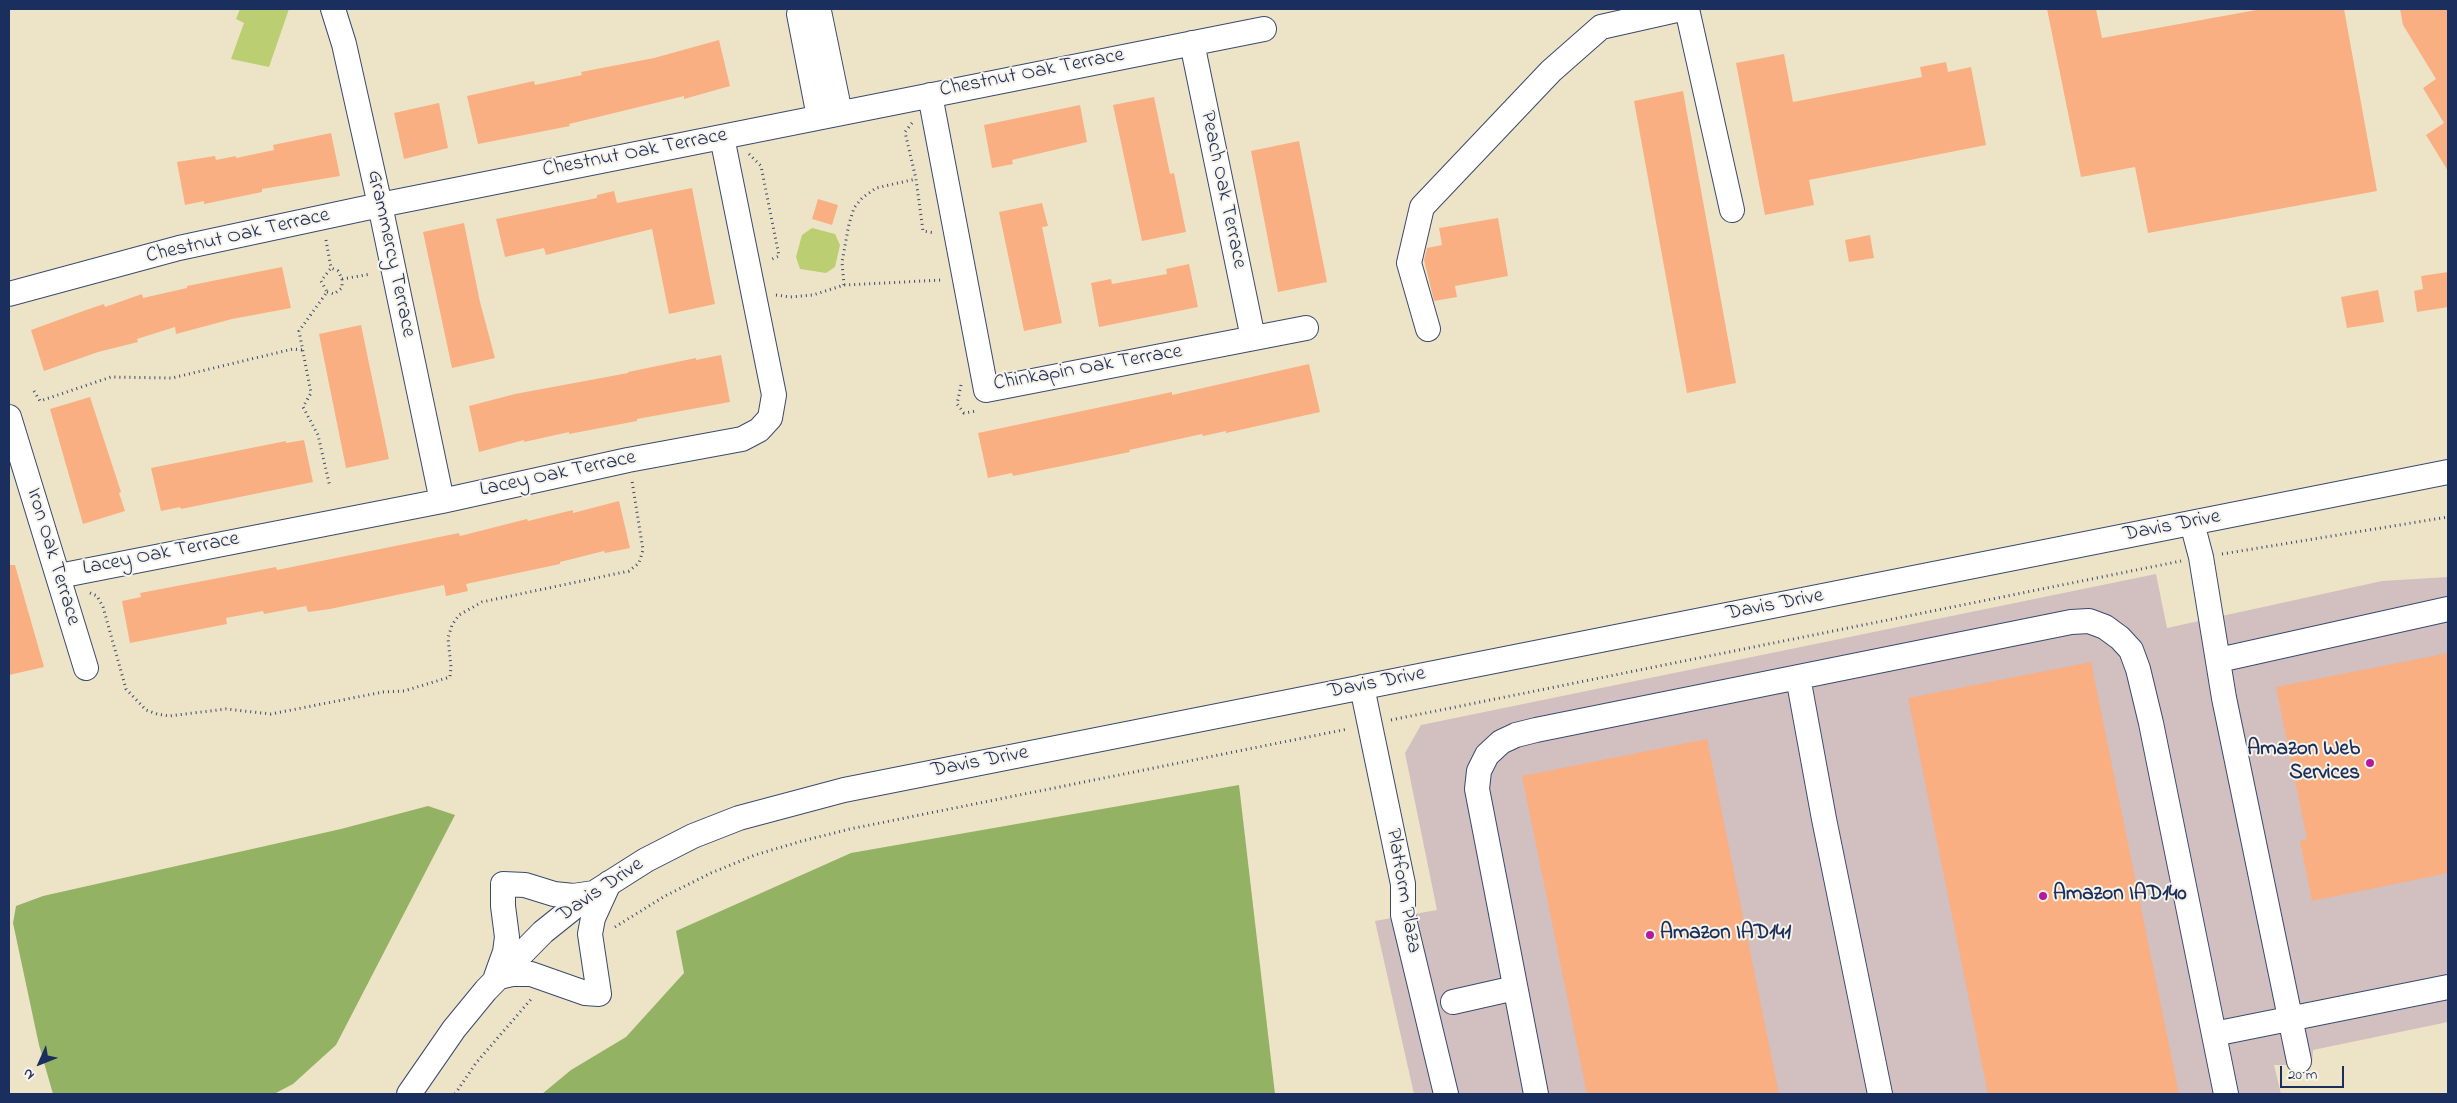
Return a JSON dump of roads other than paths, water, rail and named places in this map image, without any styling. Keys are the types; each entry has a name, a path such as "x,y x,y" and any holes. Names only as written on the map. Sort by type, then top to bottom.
{"street":[{"path":"1428,329 1409,263 1422,207 1552,71 1601,27 1681,9"},
{"path":"1687,9 1732,210"},
{"name":"Grammercy Terrace","path":"339,10 442,501"},
{"path":"805,11 829,115"},
{"name":"Chestnut Oak Terrace","path":"9,294 179,248 380,205 1264,29"},
{"name":"Peach Oak Terrace","path":"1192,42 1252,338"},
{"name":"Chinkapin Oak Terrace","path":"930,95 986,390 1306,328"},
{"name":"Lacey Oak Terrace","path":"69,573 442,501 628,460 742,439 759,430 770,418 774,395 722,137"},
{"name":"Iron Oak Terrace","path":"9,416 69,573 86,668"},
{"name":"Davis Drive","path":"409,1094 454,1029 497,979 543,932 602,888 646,860 693,836 739,818 792,802 854,788 2448,472"},
{"path":"2192,523 2201,557 2224,698 2298,1060"},
{"path":"2219,660 2448,609"},
{"path":"1536,1094 1477,789 1479,771 1487,756 1501,742 1516,735 2071,622 2089,621 2104,627 2120,638 2131,650 2138,669 2151,722 2226,1094"},
{"path":"1798,677 1824,819 1880,1094"},
{"name":"Platform Plaza","path":"1362,687 1403,884 1403,915 1446,1094"},
{"path":"497,979 508,937 503,906 503,884 525,886 554,894 573,896 602,888"},
{"path":"497,979 512,974 531,974 585,993 599,994 590,934 602,888"},
{"path":"2214,1034 2448,987"},
{"path":"1454,1002 1515,988"}],"place":[{"name":"Amazon Web Services","path":"2370,763"},
{"name":"Amazon IAD140","path":"2043,896"},
{"name":"Amazon IAD141","path":"1650,935"}]}
